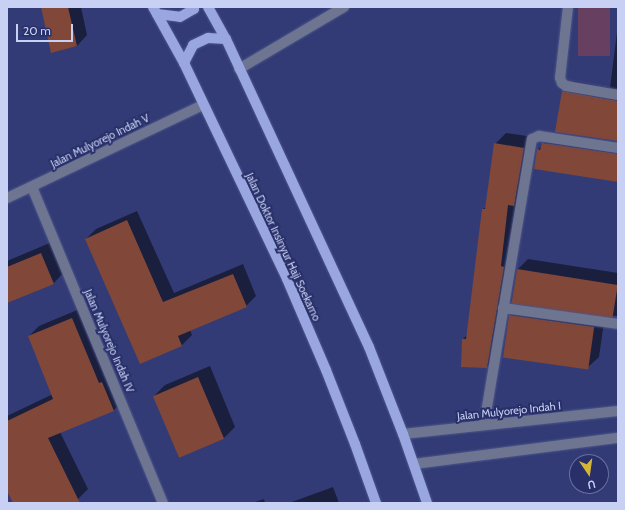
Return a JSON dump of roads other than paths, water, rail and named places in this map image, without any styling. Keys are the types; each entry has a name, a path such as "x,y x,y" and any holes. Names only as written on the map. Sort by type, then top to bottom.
{"main road":[{"path":"155,10 180,17 194,9 194,7"},
{"path":"208,7 226,39 335,270 369,347 404,434 428,503"},
{"name":"Jalan Doktor Insinyur Haji Soekarno","path":"155,10 184,63 203,106 293,293 355,444 376,503"},
{"path":"184,63 193,45 208,38 226,39"}],"street":[{"path":"239,69 344,7"},
{"path":"568,7 560,78 562,83 566,86 618,94"},
{"name":"Jalan Mulyorejo Indah V","path":"7,198 203,106"},
{"path":"484,425 532,140 539,136 618,148"},
{"name":"Jalan Mulyorejo Indah IV","path":"32,187 163,503"},
{"path":"503,308 618,324"},
{"name":"Jalan Mulyorejo Indah I","path":"404,434 618,411"},
{"path":"414,464 618,438"}]}
